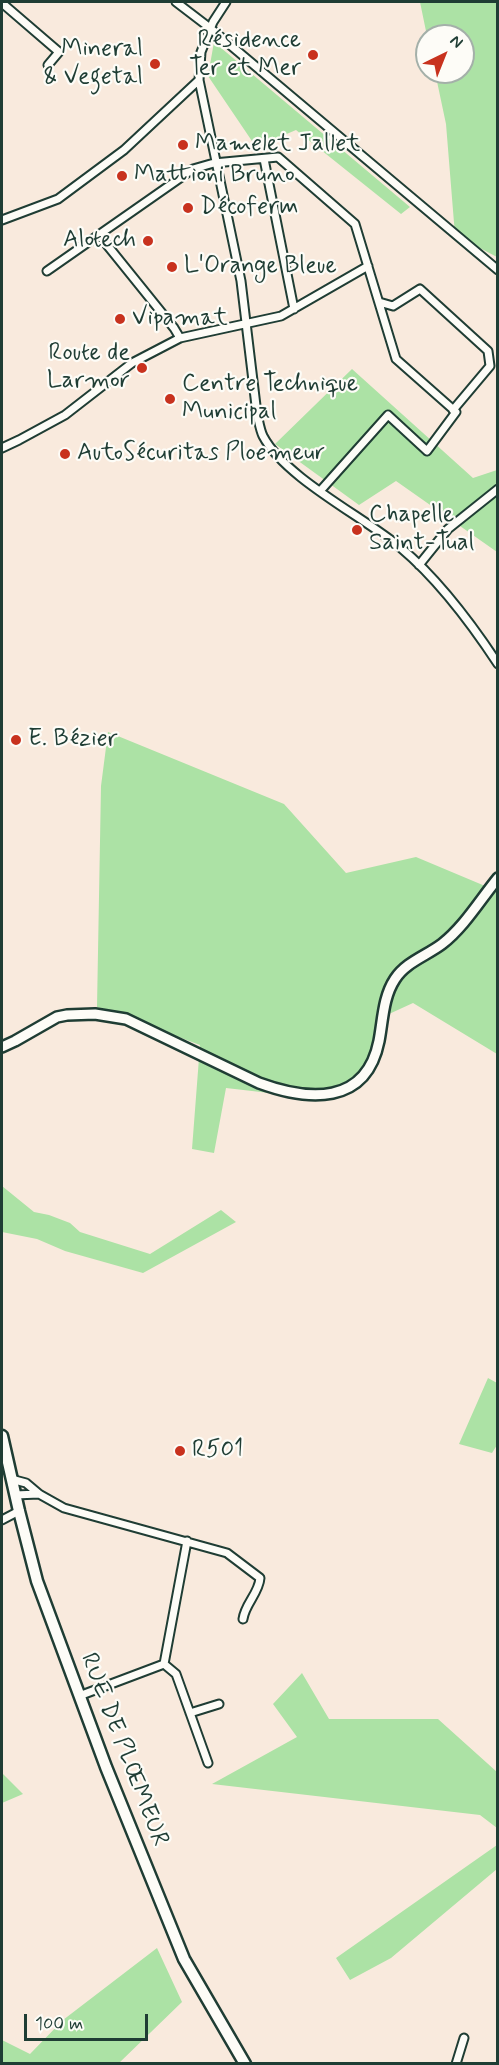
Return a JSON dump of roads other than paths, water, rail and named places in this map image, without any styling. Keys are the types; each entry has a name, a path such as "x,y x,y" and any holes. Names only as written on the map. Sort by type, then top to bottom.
{"main road":[{"name":"RUE DE PLŒMEUR","path":"2,1436 41,1592 115,1790 184,1959 245,2064"}],"street":[{"path":"176,2 498,270"},
{"path":"226,2 210,28 201,51 199,80 241,281 257,414 262,435 274,452 302,477 401,548 419,565 433,579 498,664"},
{"path":"2,3 59,52 48,64"},
{"path":"2,220 58,199 124,150 199,80"},
{"path":"47,271 193,169 216,163 278,157 355,224 396,359 456,412 427,451 388,415 321,490"},
{"path":"264,159 294,309"},
{"path":"99,235 180,338"},
{"path":"2,448 64,415 132,363 180,338 281,316 368,266"},
{"path":"379,302 393,306 420,289 488,351 490,366 453,410"},
{"path":"419,565 448,529 498,489"},
{"path":"2,1047 57,1017 95,1014 126,1019 259,1083 279,1090 316,1096 335,1092 356,1083 374,1059 386,1000 395,978 409,964 441,944 457,930 498,878"},
{"path":"2,1052 18,1046 50,1026 84,1015"},
{"path":"11,1479 26,1483 39,1494 64,1508 226,1553 260,1578 260,1584 243,1619"},
{"path":"15,1495 39,1494"},
{"path":"2,1520 19,1511"},
{"path":"164,1664 187,1541"},
{"path":"79,1696 164,1664"},
{"path":"164,1664 176,1674 208,1763"},
{"path":"190,1713 219,1704"},
{"path":"456,2064 464,2038"}],"place":[{"name":"Résidence Ter et Mer","path":"313,55"},
{"name":"Mineral & Vegetal","path":"155,64"},
{"name":"Mamelet Jallet","path":"183,145"},
{"name":"Mattioni Bruno","path":"122,176"},
{"name":"Décoferm","path":"188,208"},
{"name":"Alotech","path":"148,241"},
{"name":"L'Orange Bleue","path":"172,267"},
{"name":"Vipamat","path":"120,319"},
{"name":"Route de Larmor","path":"142,368"},
{"name":"Centre Technique Municipal","path":"170,399"},
{"name":"AutoSécuritas Ploemeur","path":"65,454"},
{"name":"Chapelle Saint-Tual","path":"357,530"},
{"name":"E. Bézier","path":"16,740"},
{"name":"R501","path":"180,1451"}]}
